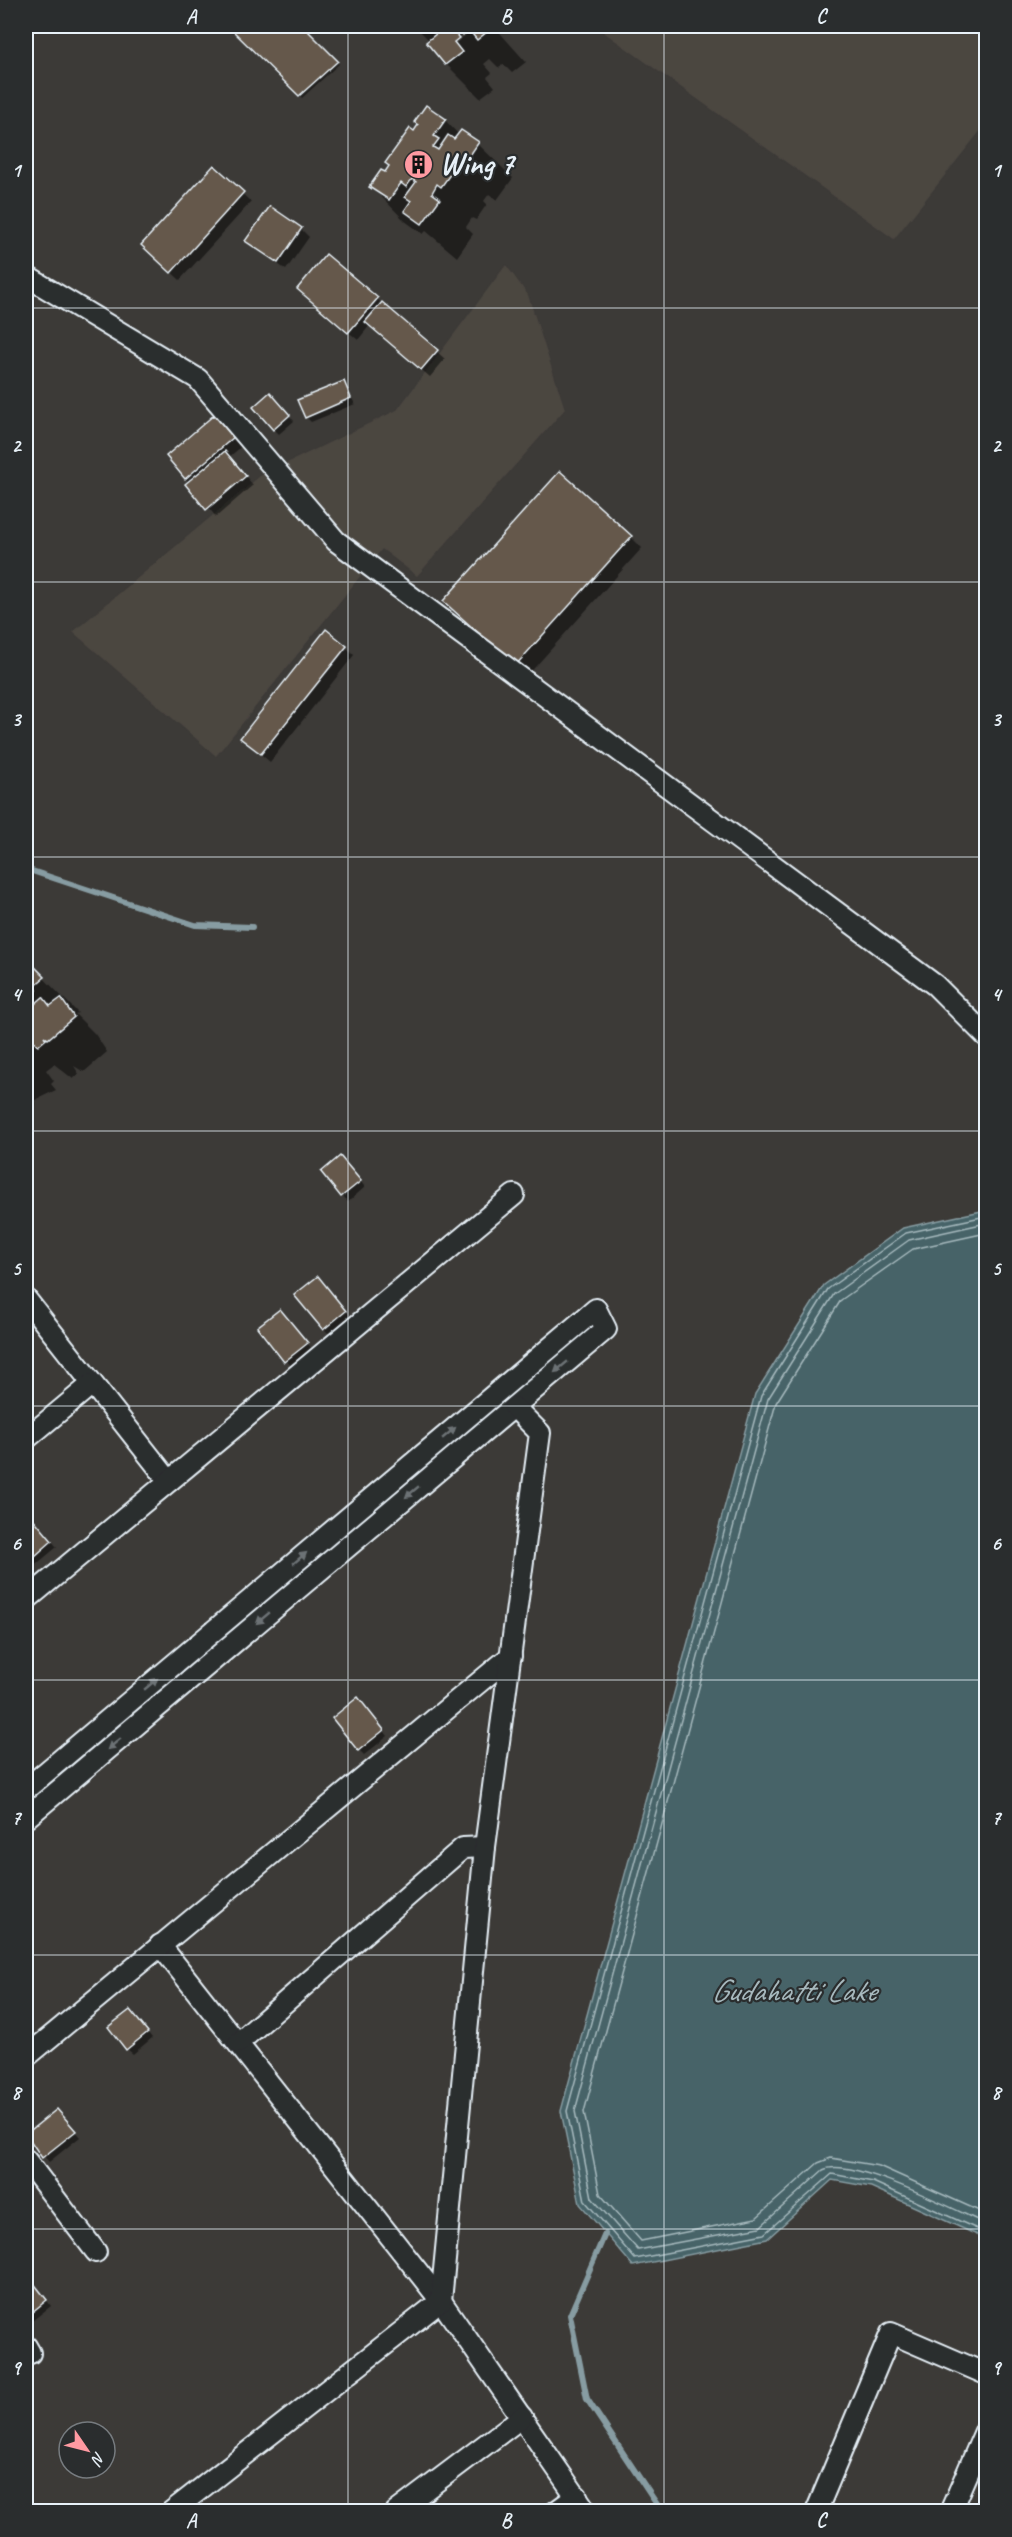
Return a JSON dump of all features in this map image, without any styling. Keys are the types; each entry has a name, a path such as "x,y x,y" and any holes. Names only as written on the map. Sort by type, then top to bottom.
{"street":[{"path":"26,276 198,379 336,541 935,985 987,1036"},
{"path":"26,1600 513,1195"},
{"path":"26,1299 169,1482"},
{"path":"26,1789 596,1309 606,1329 26,1818"},
{"path":"26,1439 92,1384"},
{"path":"171,2511 441,2301 485,1846 540,1433 514,1407"},
{"path":"26,2057 510,1656"},
{"path":"238,2043 463,1848 485,1846"},
{"path":"160,1945 441,2301 582,2504 555,2511"},
{"path":"26,2160 96,2252"},
{"path":"816,2511 891,2334 987,2374"},
{"path":"396,2511 522,2417"},
{"path":"950,2511 979,2465 987,2429"}],"shaded area":[{"path":"595,26 986,26 986,124 894,239"},
{"path":"506,265 528,295 565,409 417,576 382,549 216,756 73,632 260,476 397,410"}],"water":[{"name":"Gudahatti Lake","path":"986,1210 986,2239 871,2187 832,2180 767,2239 633,2266 580,2204 561,2111 755,1394 824,1285 903,1228"}],"building":[{"path":"228,26 303,26 338,61 299,96"},
{"path":"439,26 455,26 451,29 459,38 454,42 462,52 445,65 426,42 442,29"},
{"path":"456,26 493,27 477,40 469,30 463,35"},
{"name":"Wing 7","path":"426,105 446,119 434,136 439,139 433,147 438,150 448,135 454,139 461,130 479,142 462,167 454,161 450,166 454,169 441,187 437,184 432,193 440,199 422,224 404,211 411,201 405,197 416,182 412,179 406,187 401,183 389,200 369,187 381,170 385,172 389,166 385,163 410,128 414,131 418,125 414,122"},
{"path":"214,165 244,192 171,273 141,245"},
{"path":"270,206 302,228 278,263 245,241"},
{"path":"326,254 378,298 348,333 297,289"},
{"path":"382,302 438,350 421,370 365,322"},
{"path":"344,381 351,398 305,418 297,400"},
{"path":"270,392 290,415 273,430 253,407"},
{"path":"215,414 234,437 185,479 166,456"},
{"path":"225,451 246,476 206,510 185,484"},
{"path":"560,471 632,536 515,666 443,601"},
{"path":"326,629 347,646 261,754 240,738"},
{"path":"29,961 45,977 34,986 37,990 26,997 26,963"},
{"path":"43,997 50,1006 61,998 74,1017 48,1039 44,1036 46,1039 38,1046 30,1036 27,1039 26,1037 26,1005 29,1009"},
{"path":"340,1156 361,1181 341,1197 321,1172"},
{"path":"318,1276 346,1311 323,1330 294,1295"},
{"path":"280,1309 308,1343 284,1362 257,1327"},
{"path":"26,1510 52,1541 27,1563 26,1562"},
{"path":"358,1697 384,1730 358,1751 332,1718"},
{"path":"130,2010 148,2032 126,2050 108,2027"},
{"path":"57,2109 76,2131 42,2158 26,2134"},
{"path":"32,2281 47,2300 26,2317 26,2286"}],"waterway":[{"path":"26,869 195,925 252,927"},
{"path":"605,2234 570,2315 587,2399 662,2512"}],"place":[{"name":"Wing 7","path":"419,164"}]}
